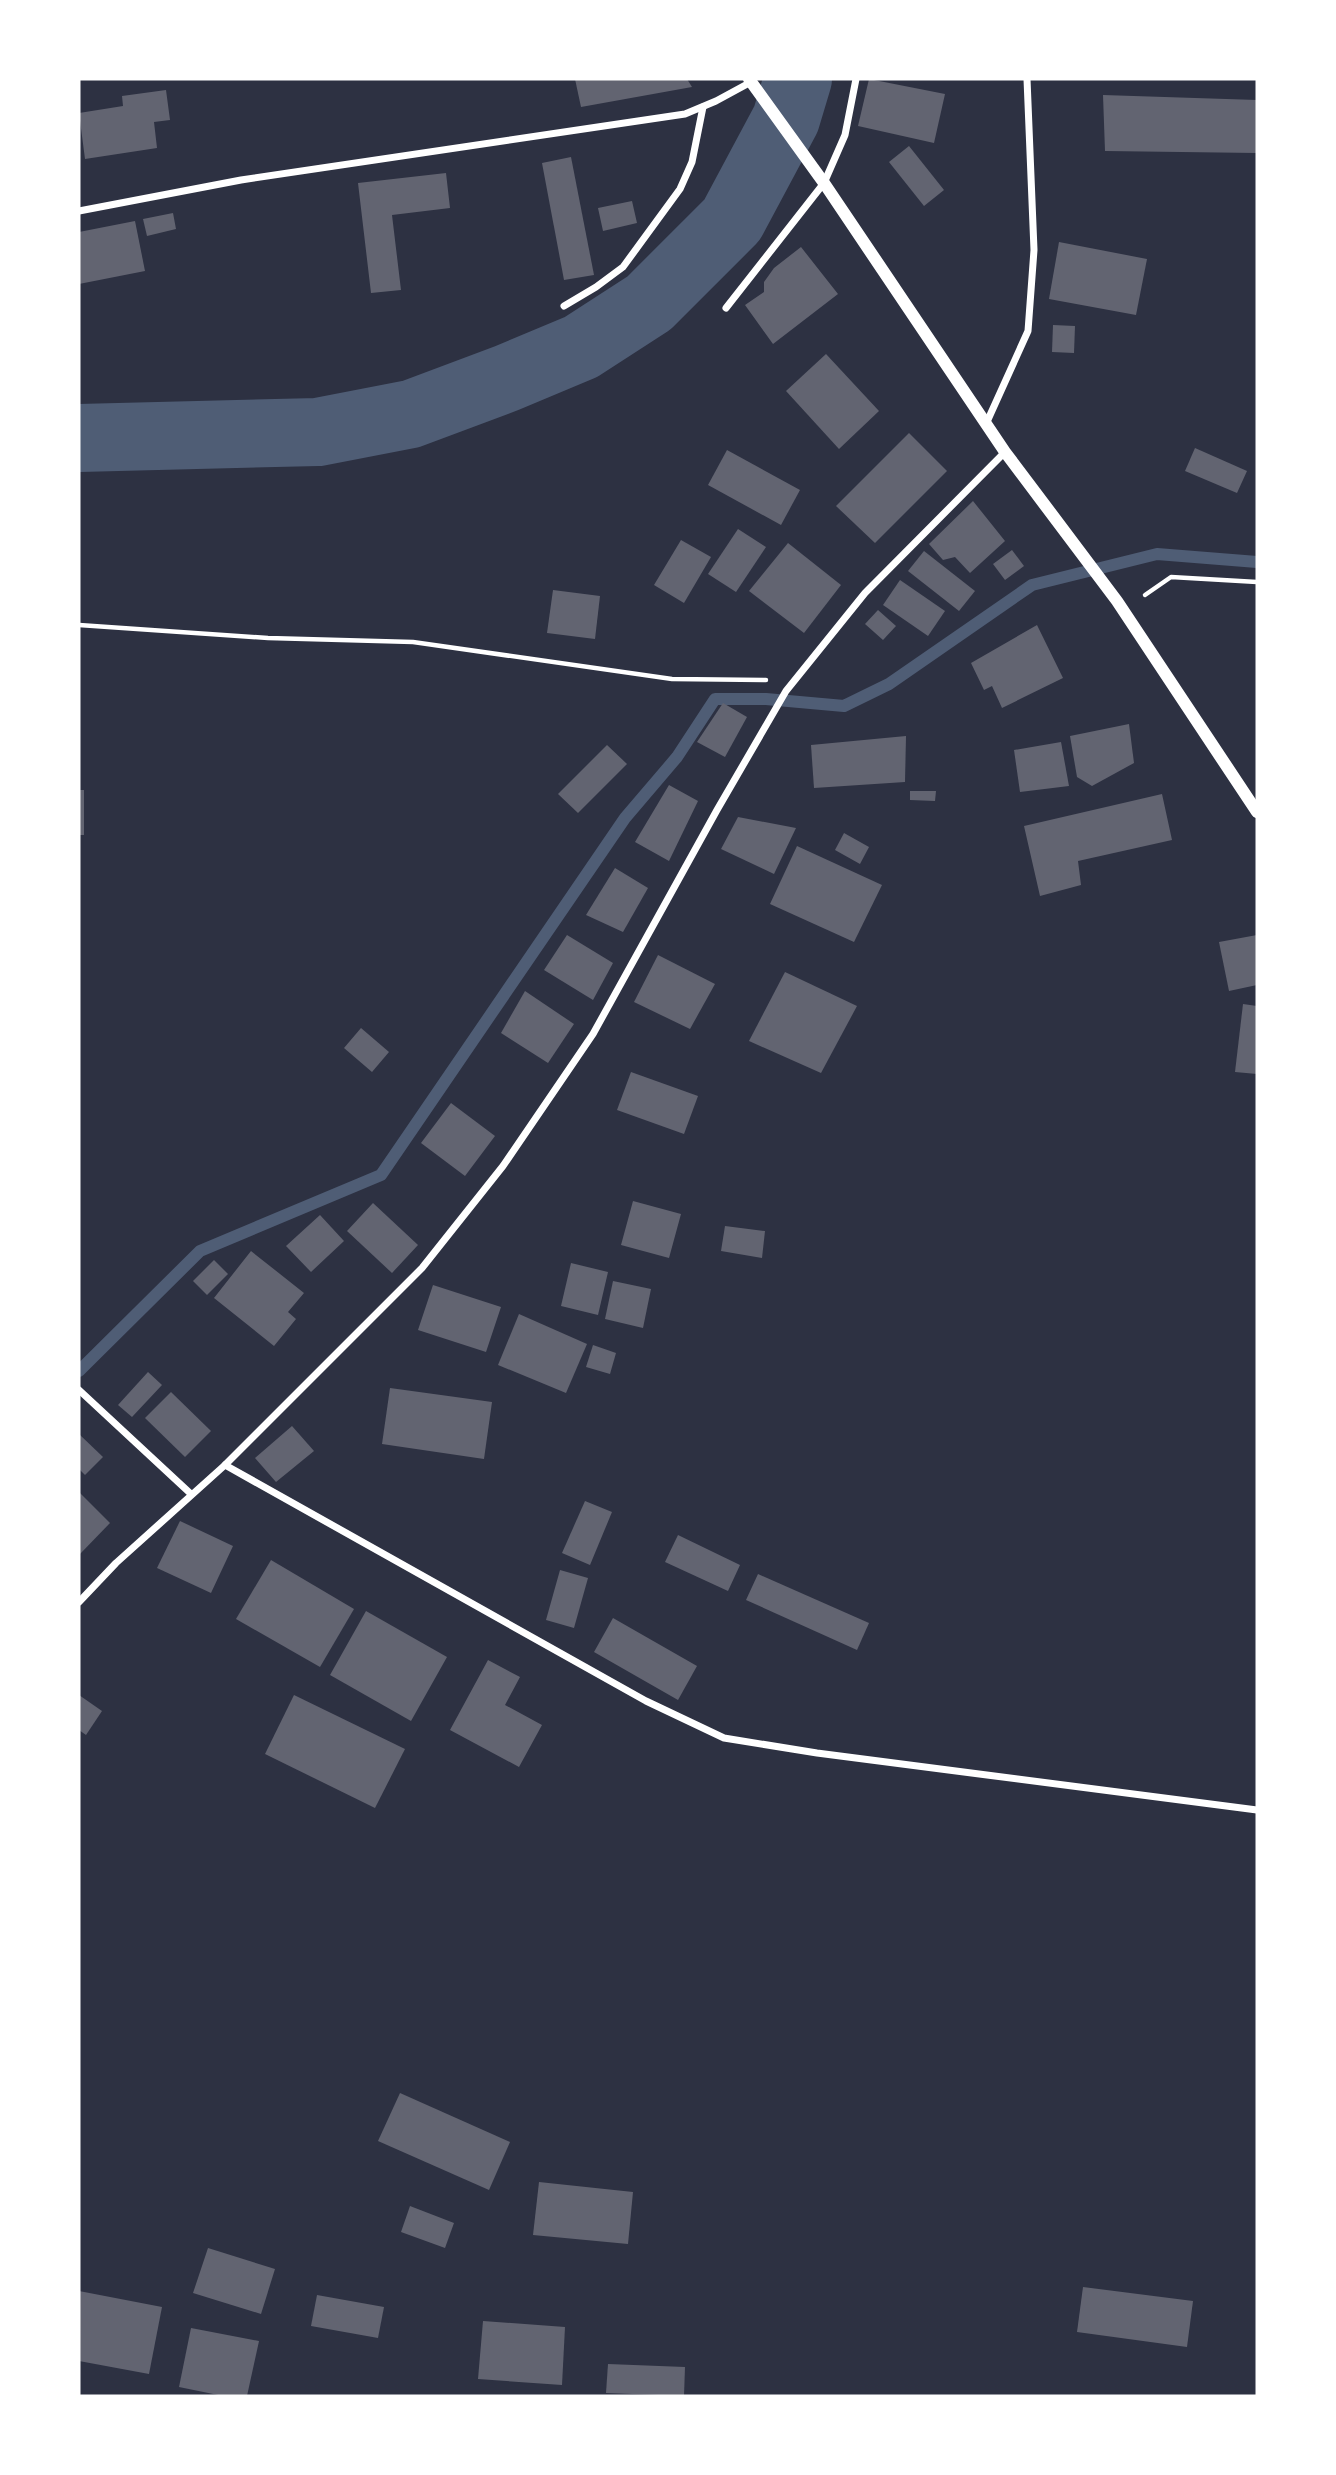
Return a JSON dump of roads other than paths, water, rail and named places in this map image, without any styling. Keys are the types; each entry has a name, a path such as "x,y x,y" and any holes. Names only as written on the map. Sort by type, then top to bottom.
{"street":[{"path":"726,308 824,183 845,135 856,79"},
{"path":"986,424 1028,331 1034,250 1027,79"},
{"path":"79,211 241,180 685,114 752,82 824,183 1005,452 1075,542 1120,606 1257,812"},
{"path":"564,306 622,267 680,188 692,162 703,107"},
{"path":"79,1602 116,1563 225,1465 422,1268 503,1166 593,1034 786,691 865,593 1005,452"},
{"path":"79,1390 191,1494"},
{"path":"225,1465 646,1701 724,1738 817,1753 1257,1810"}],"waterway":[{"path":"79,438 318,432 411,414 581,347 649,303 732,220 786,119 798,79"},
{"path":"79,1371 200,1251 381,1175 625,818 677,757 715,699 766,699 844,706 889,684 1032,585 1157,554 1257,562"}]}
